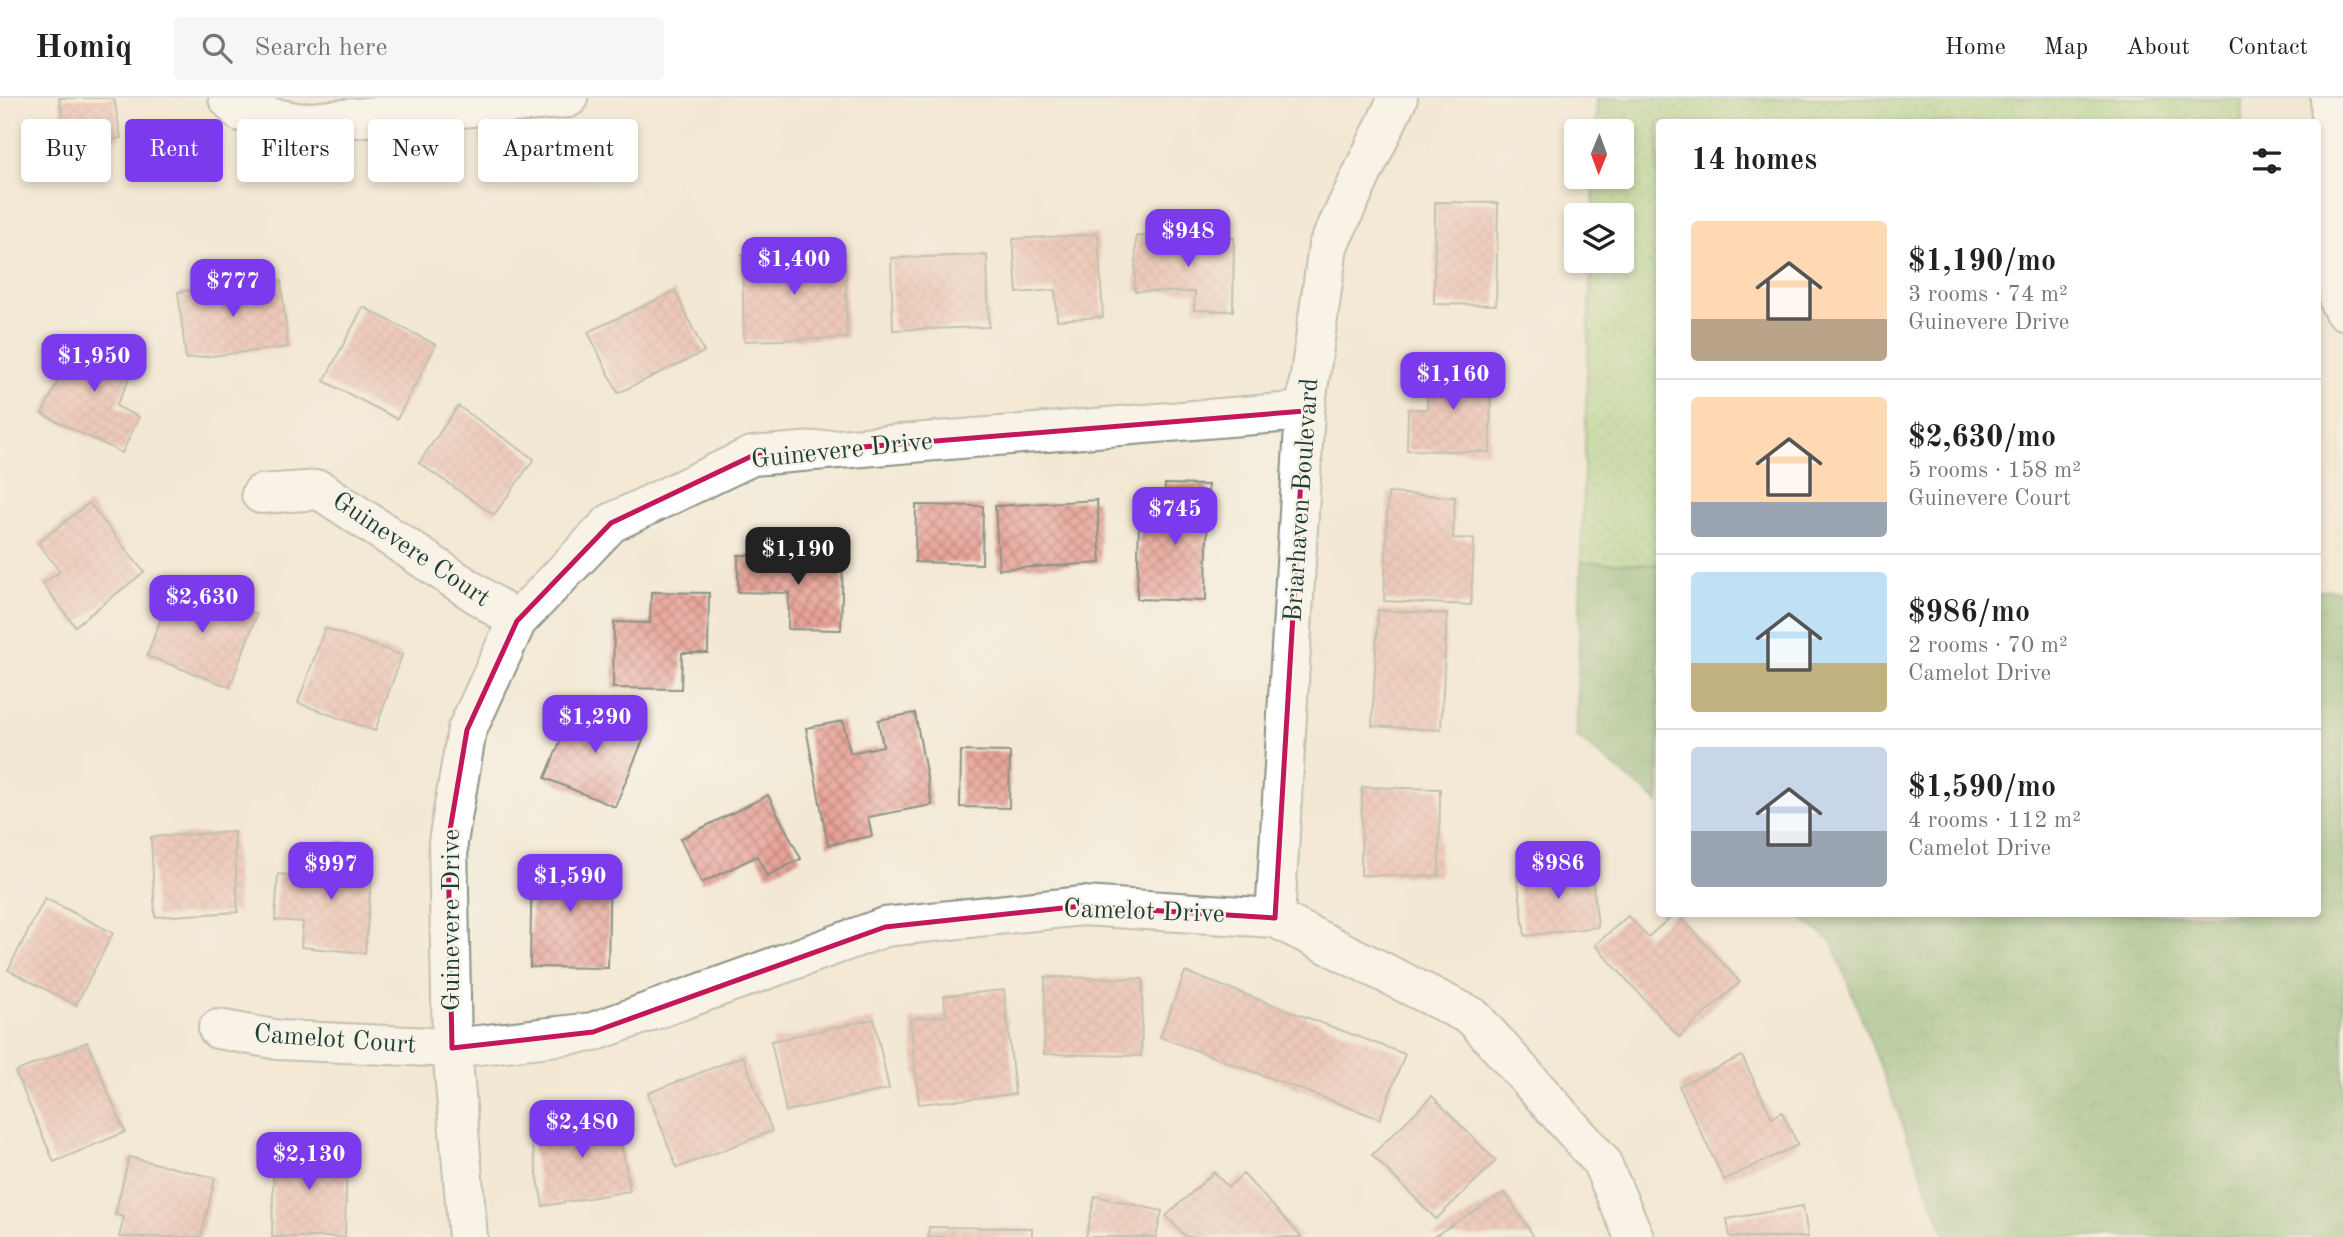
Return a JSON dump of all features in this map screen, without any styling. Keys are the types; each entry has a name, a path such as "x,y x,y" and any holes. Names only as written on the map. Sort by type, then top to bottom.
{"street":[{"path":"228,98 241,112 301,123 568,98"},
{"name":"Briarhaven Boulevard","path":"1275,918 1305,411 1328,247 1398,98"},
{"path":"2330,98 2339,302 2343,310"},
{"name":"Guinevere Drive","path":"468,1237 452,1048 448,842 467,730 516,621 611,523 752,456 1305,411"},
{"name":"Guinevere Court","path":"261,494 320,489 516,621"},
{"name":"Camelot Drive","path":"452,1048 593,1032 885,927 1082,906 1275,918 1473,1017 1601,1161 1634,1237"},
{"name":"Camelot Court","path":"218,1029 279,1040 452,1048"}],"highlighted area":[{"path":"1305,411 1275,918 1082,906 885,927 593,1032 452,1048 448,842 467,730 517,621 611,523 752,456"}],"green space":[{"path":"1597,98 2242,98 2242,119 1656,119 1656,565 1581,562 1591,273 1634,273 1634,203 1593,203 1594,189 1634,189 1634,119 1596,119"},
{"path":"1581,562 1656,565 1656,801 1576,736"},
{"path":"2321,590 2343,590 2343,1237 1946,1237 1832,942 1800,917 2321,917"}],"building":[{"path":"59,98 114,98 121,138 111,140 111,119 63,119"},
{"path":"1435,202 1498,203 1496,305 1434,304"},
{"path":"1098,234 1103,317 1057,320 1055,290 1017,293 1013,239"},
{"path":"1136,236 1234,238 1233,311 1194,310 1195,292 1135,291"},
{"path":"845,253 847,338 744,341 742,255"},
{"path":"987,255 989,327 893,330 891,258"},
{"path":"281,280 288,347 186,359 178,292"},
{"path":"675,291 704,352 618,393 588,332"},
{"path":"363,307 436,345 397,419 324,381"},
{"path":"81,333 138,361 116,406 139,417 122,453 42,414"},
{"path":"1427,368 1491,369 1490,452 1407,450 1408,409 1427,409"},
{"path":"458,406 534,459 494,515 419,463"},
{"path":"1165,484 1208,485 1206,601 1137,599 1139,517 1164,517"},
{"path":"1388,493 1455,497 1453,538 1474,539 1471,605 1384,601"},
{"path":"1097,500 1101,563 999,569 995,506"},
{"path":"89,503 144,572 75,626 43,584 60,571 38,543"},
{"path":"916,505 983,506 982,564 915,562"},
{"path":"738,555 843,557 841,630 788,629 789,593 738,592"},
{"path":"174,583 257,614 230,687 147,656"},
{"path":"651,592 709,593 708,653 682,653 681,689 613,688 614,622 650,623"},
{"path":"1378,610 1447,614 1441,730 1372,726"},
{"path":"325,628 402,655 375,731 298,703"},
{"path":"576,703 646,733 615,807 545,778"},
{"path":"915,713 932,805 868,817 872,836 828,845 806,728 843,721 850,753 883,746 878,720"},
{"path":"961,751 1010,752 1009,808 960,807"},
{"path":"1362,787 1440,789 1439,876 1361,875"},
{"path":"768,795 801,859 767,876 757,856 702,883 680,839"},
{"path":"234,832 238,912 155,917 151,837"},
{"path":"334,845 374,848 365,953 301,947 303,922 275,920 278,874 331,879"},
{"path":"532,860 610,861 608,968 530,967"},
{"path":"1591,867 1598,927 1525,936 1517,876"},
{"path":"45,898 113,933 76,1005 8,970"},
{"path":"1628,916 1648,937 1671,917 1681,917 1740,982 1679,1037 1595,945"},
{"path":"1185,972 1405,1054 1380,1119 1160,1037"},
{"path":"1045,977 1143,979 1141,1056 1044,1054"},
{"path":"1004,990 1015,1094 919,1104 910,1019 946,1016 944,996"},
{"path":"874,1019 889,1089 786,1111 771,1041"},
{"path":"87,1042 125,1132 54,1162 15,1072"},
{"path":"743,1056 772,1131 677,1168 648,1093"},
{"path":"1742,1056 1772,1118 1782,1112 1798,1145 1724,1180 1679,1086"},
{"path":"1432,1096 1496,1161 1436,1219 1372,1155"},
{"path":"615,1107 630,1191 543,1206 531,1140 577,1132 574,1114"},
{"path":"274,1147 347,1149 345,1237 272,1237"},
{"path":"129,1157 215,1178 201,1237 119,1237 124,1217 115,1215"},
{"path":"1214,1172 1228,1187 1243,1174 1302,1237 1186,1237 1166,1216"},
{"path":"1505,1192 1534,1237 1433,1237"},
{"path":"1095,1196 1162,1211 1156,1237 1086,1237"},
{"path":"1803,1206 1808,1237 1730,1237 1727,1219"},
{"path":"929,1227 1032,1228 1032,1237 928,1237"}]}
